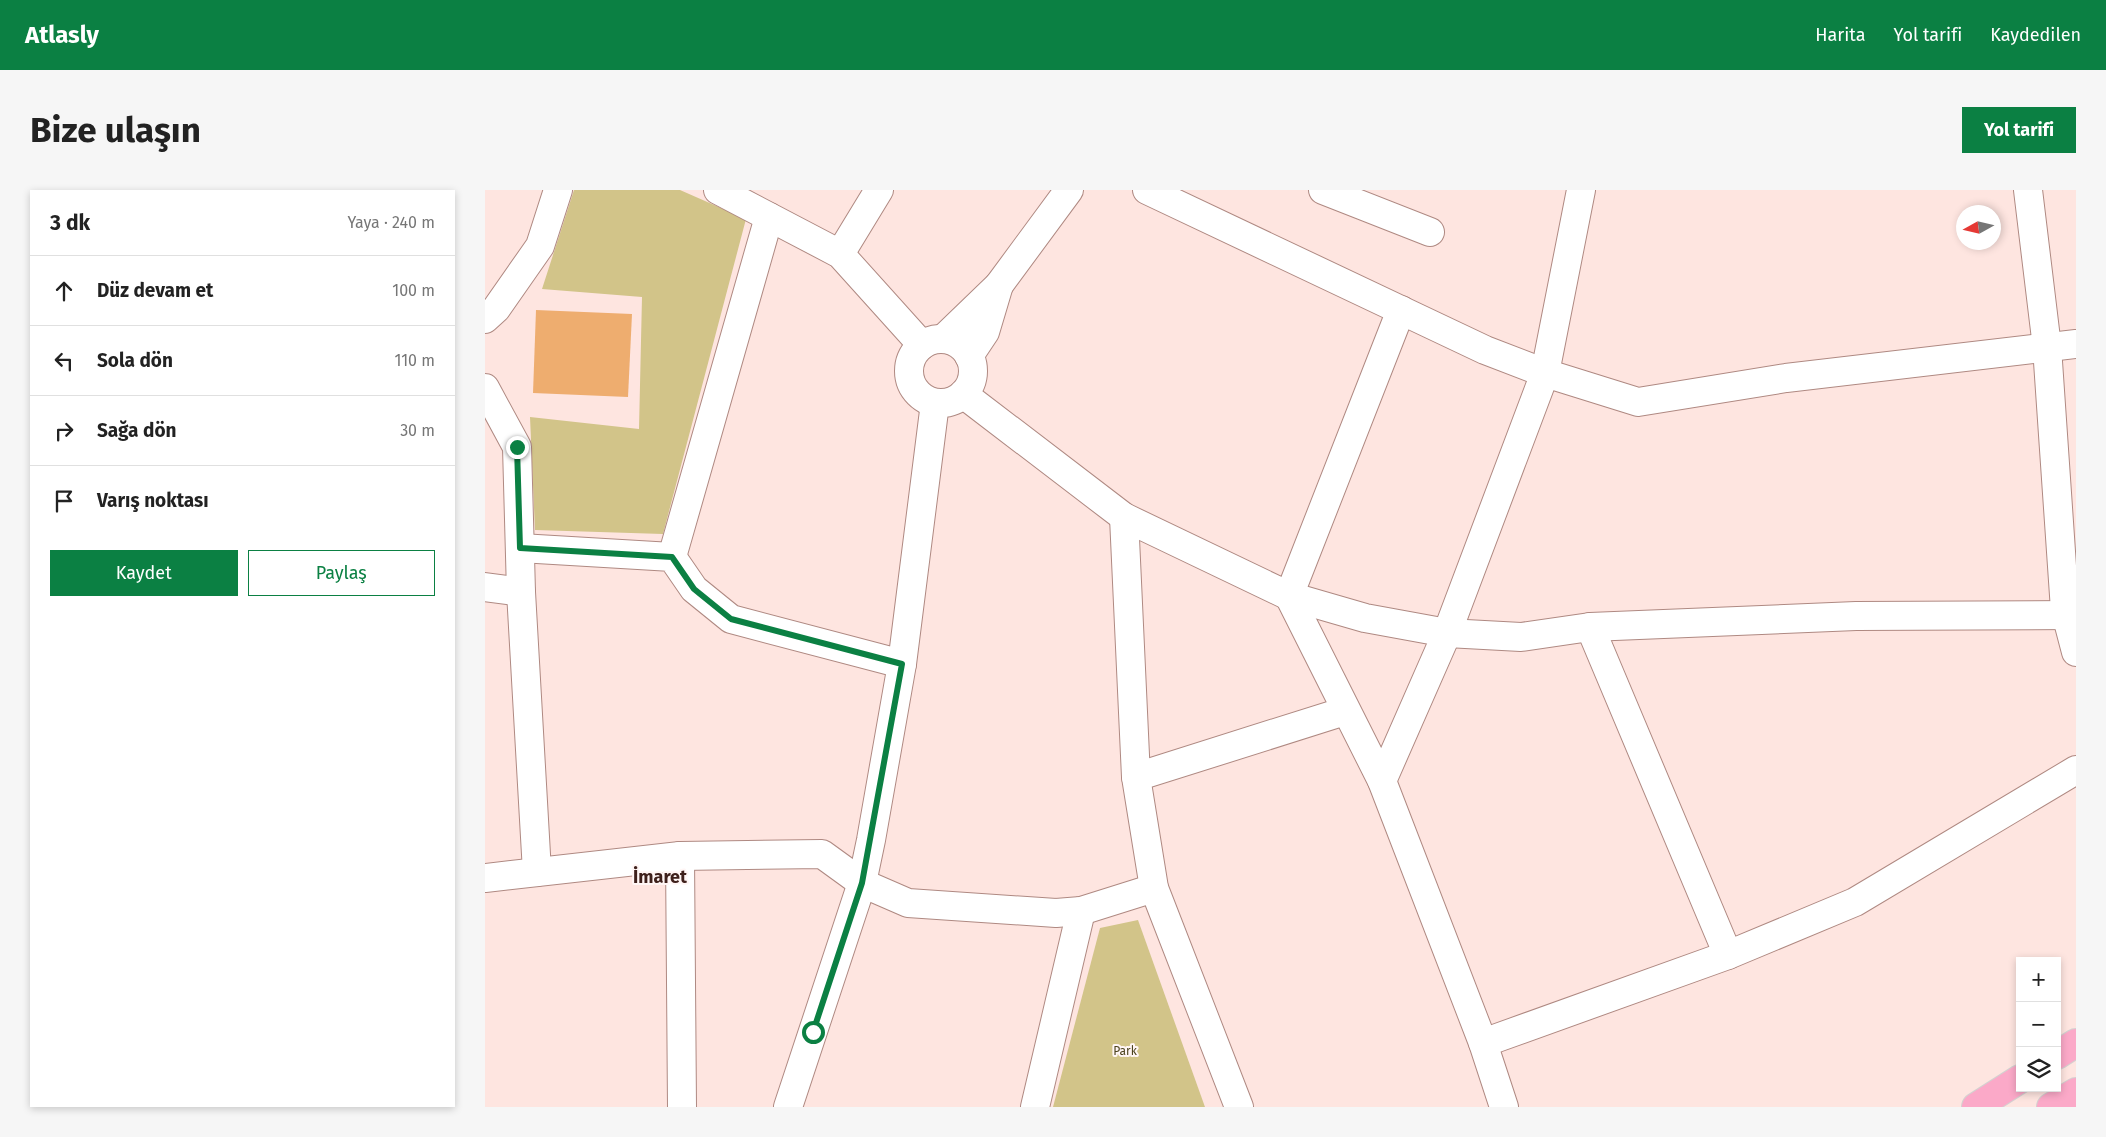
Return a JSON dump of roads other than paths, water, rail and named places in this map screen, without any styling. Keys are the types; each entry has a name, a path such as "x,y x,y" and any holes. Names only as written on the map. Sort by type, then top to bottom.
{"main road":[{"path":"2061,1052 2076,1043"},
{"path":"1976,1107 2016,1082"},
{"path":"2051,1107 2076,1092"}],"street":[{"path":"485,319 496,309 540,246 558,190"},
{"path":"717,190 840,254 933,342 963,347 969,356 973,376 963,394 955,400 935,403 917,392 909,373 915,352 933,342 999,285 1069,190"},
{"path":"840,254 879,190"},
{"path":"1147,190 1485,350 1545,373 1638,402 1786,378 2076,344"},
{"path":"1323,190 1430,232"},
{"path":"1382,782 1447,633 1545,373 1581,190"},
{"path":"2028,190 2047,347 2076,652"},
{"path":"672,557 769,217"},
{"path":"969,356 985,332 999,285"},
{"path":"1401,310 1289,596 1382,782 1483,1042 1504,1107"},
{"path":"485,388 517,447 521,592 537,872"},
{"path":"963,394 1124,517 1289,596 1365,618 1447,633 1521,637 1590,628 1856,616 2071,615"},
{"path":"788,1107 862,883 902,664 935,403"},
{"path":"1124,517 1135,777 1154,888 1239,1107"},
{"path":"520,548 672,557"},
{"path":"672,557 694,589 731,619 902,664"},
{"path":"485,587 521,592"},
{"path":"1590,628 1728,955"},
{"path":"1135,777 1345,711"},
{"path":"1483,1042 1728,955 1855,902 2076,770"},
{"path":"485,878 680,856 822,854 862,883 908,903 1055,913 1081,911 1154,888"},
{"path":"680,856 682,1107"},
{"path":"1035,1107 1081,911"}],"district":[{"name":"İmaret","path":"660,877"}],"park label":[{"name":"Park","path":"1125,1051"}]}
